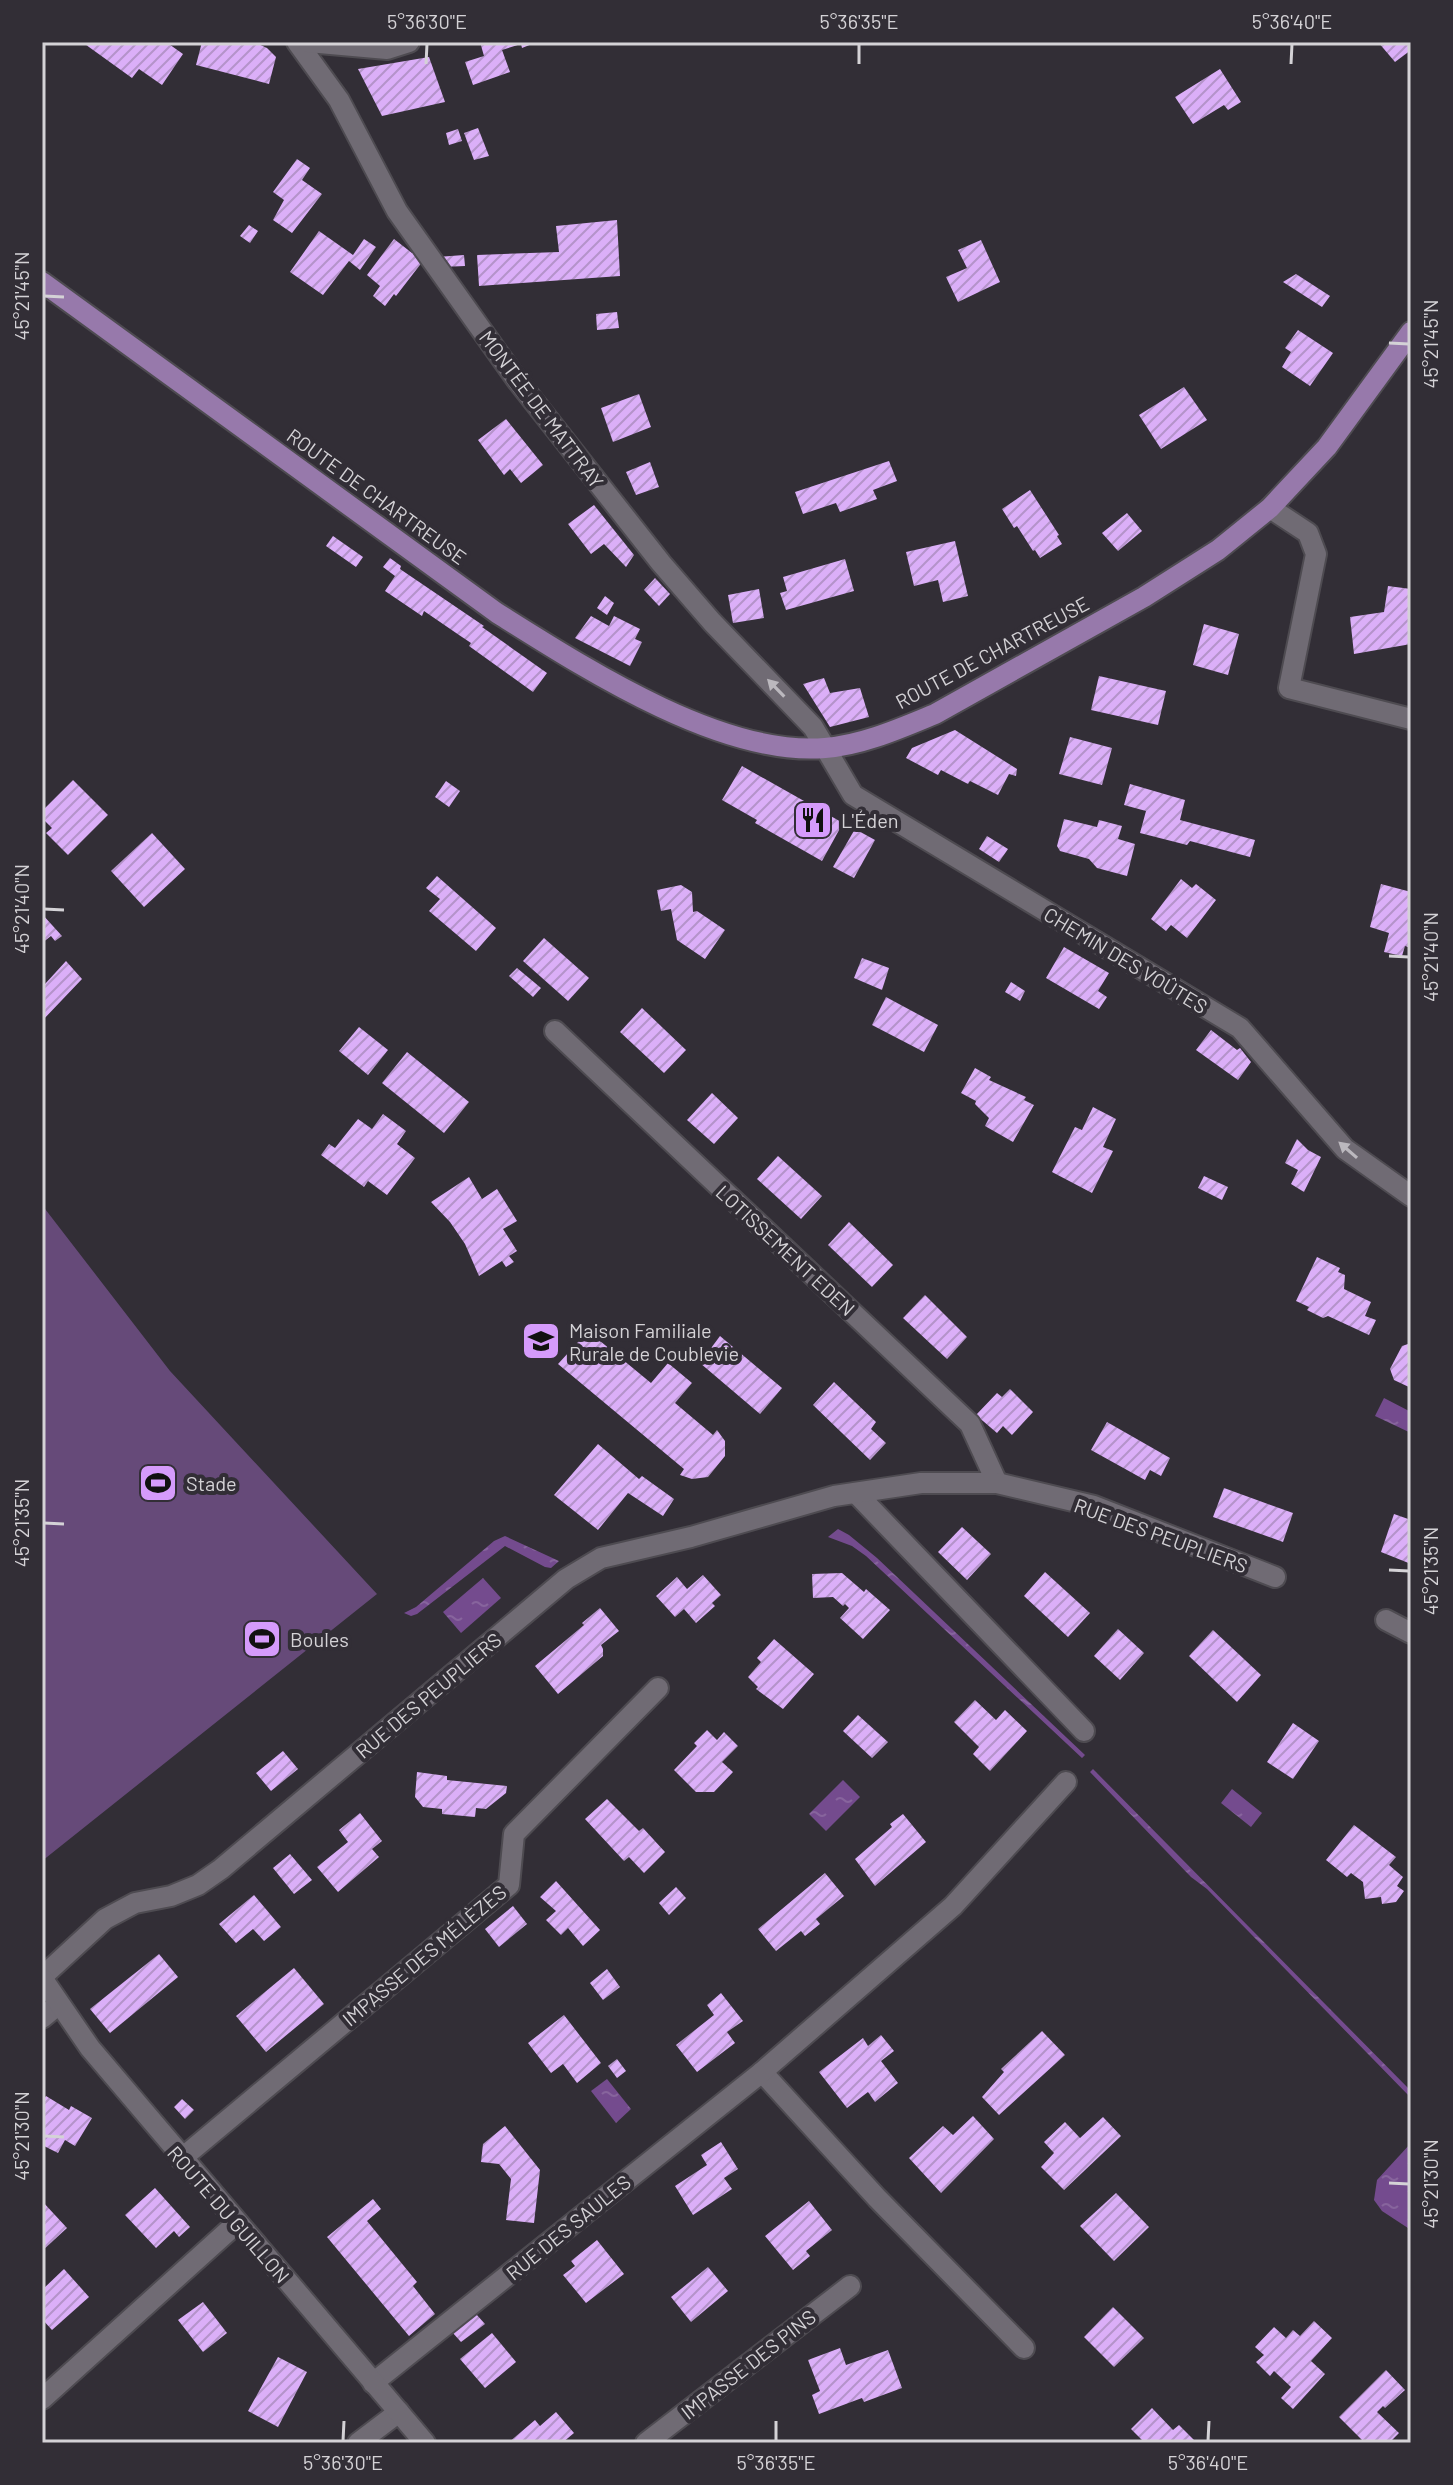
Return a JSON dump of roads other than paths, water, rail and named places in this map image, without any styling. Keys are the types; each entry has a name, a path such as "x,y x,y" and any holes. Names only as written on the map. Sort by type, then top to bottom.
{"main road":[{"name":"ROUTE DE CHARTREUSE","path":"42,282 497,613 569,658 701,724 773,746 825,748 874,737 935,714 1144,597 1218,550 1270,508 1327,447 1411,332"}],"street":[{"name":"MONTÉE DE MATTRAY","path":"297,42 339,100 397,211 517,380 661,563 712,622 813,727 825,748"},
{"path":"308,42 387,49 409,42"},
{"path":"1270,508 1308,533 1316,554 1289,688 1411,719"},
{"name":"CHEMIN DES VOÛTES","path":"825,748 853,795 1240,1028 1345,1149 1411,1196"},
{"name":"LOTISSEMENT EDEN","path":"555,1031 970,1424 997,1483"},
{"name":"RUE DES PEUPLIERS","path":"42,1977 105,1919 135,1903 171,1896 198,1885 221,1869 566,1579 601,1558 691,1537 834,1496 921,1483 997,1483 1094,1506 1275,1577"},
{"path":"856,1493 1084,1731"},
{"path":"1386,1620 1411,1633"},
{"name":"IMPASSE DES MÉLÈZES","path":"181,2159 509,1885 514,1834 658,1688"},
{"name":"RUE DES SAULES","path":"373,2383 762,2072 953,1906 1066,1782"},
{"name":"ROUTE DU GUILLON","path":"42,1977 90,2048 181,2159 425,2443"},
{"path":"42,2018 59,2004"},
{"path":"762,2072 877,2198 1024,2348"},
{"path":"42,2399 237,2223"},
{"name":"IMPASSE DES PINS","path":"646,2443 850,2286"},
{"path":"358,2443 399,2412"}],"water":[{"path":"1384,1398 1411,1412 1411,1433 1375,1416"},
{"path":"838,1529 877,1558 1085,1755 1082,1758 866,1556 852,1546 828,1537"},
{"path":"505,1536 559,1561 551,1568 545,1567 505,1546 417,1614 411,1616 404,1613 416,1607 494,1541"},
{"path":"483,1578 501,1598 461,1633 443,1612"},
{"path":"1093,1769 1411,2091 1411,2098 1207,1889 1191,1877 1090,1772"},
{"path":"843,1780 860,1797 826,1831 809,1814"},
{"path":"1232,1789 1262,1813 1251,1827 1221,1803"},
{"path":"607,2079 631,2109 616,2123 591,2091"},
{"path":"1411,2143 1411,2230 1382,2211 1374,2200 1377,2180"}],"place":[{"name":"L'Éden","path":"813,820"},
{"name":"Maison Familiale Rurale de Coublevie","path":"541,1341"},
{"name":"Stade","path":"158,1483"},
{"name":"Boules","path":"262,1639"}]}
